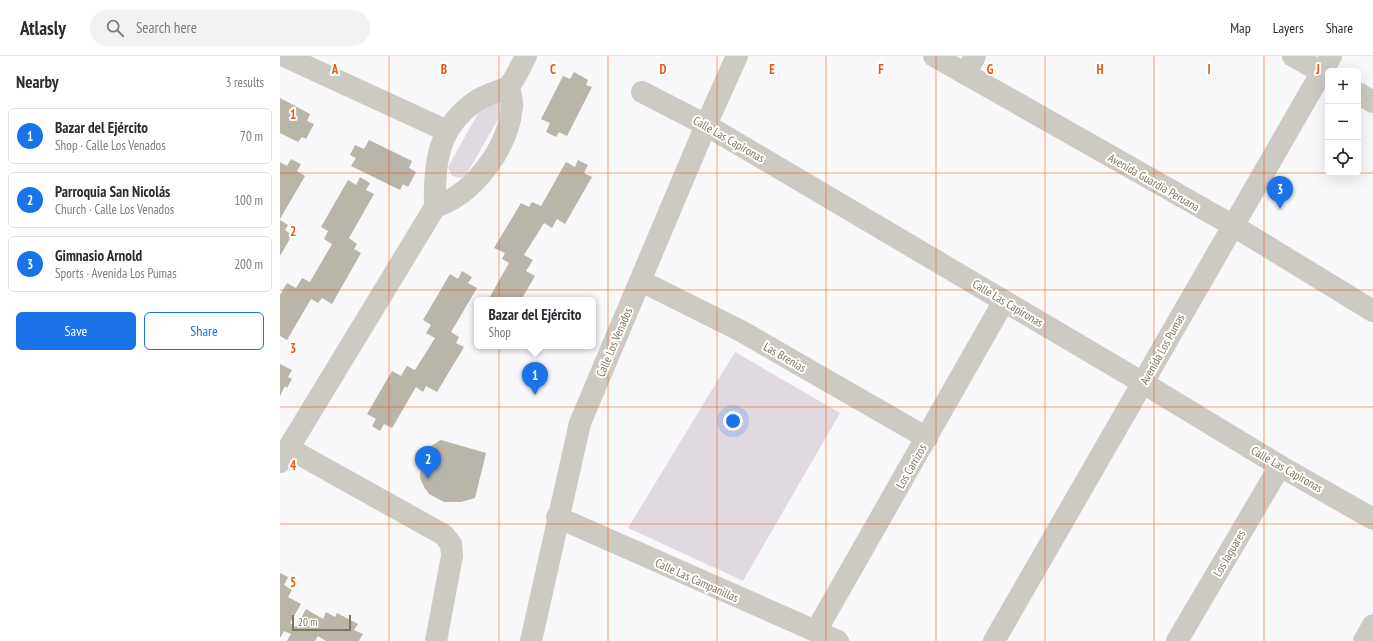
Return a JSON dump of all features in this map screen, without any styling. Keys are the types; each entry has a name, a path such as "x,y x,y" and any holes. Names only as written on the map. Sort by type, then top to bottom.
{"street":[{"path":"284,56 447,131"},
{"path":"436,641 452,556 451,544 444,535 284,455 435,207 434,171 441,144 447,131 455,119 476,100 509,86 526,56"},
{"name":"Calle Los Venados","path":"531,641 557,517 580,423 706,125 737,56"},
{"name":"Avenida Guardia Peruana","path":"934,56 970,65 1373,311"},
{"path":"1293,56 1327,68"},
{"name":"Avenida Los Pumas","path":"994,641 1143,383 1232,225 1325,71"},
{"path":"435,207 449,203 466,190 494,157 506,130 513,106 509,86"},
{"name":"Calle Las Capironas","path":"642,92 706,125 1143,383 1280,466 1373,519"},
{"path":"1361,95 1373,102"},
{"name":"Las Brenias","path":"641,281 741,331 927,438"},
{"name":"Los Carrizos","path":"816,631 1004,301"},
{"name":"Los Jaguares","path":"1177,641 1280,466"},
{"name":"Calle Las Campanillas","path":"557,517 838,641"},
{"path":"1364,641 1373,624"}],"shaded area":[{"path":"503,99 503,111 466,175 461,178 452,176 448,167 485,101"},
{"path":"735,352 840,413 743,581 628,528"}],"building":[{"path":"574,72 588,80 586,85 592,87 567,136 559,132 556,137 546,132 550,123 541,119 563,76 570,79"},
{"path":"280,98 310,114 307,121 314,124 306,139 302,137 298,142 280,133"},
{"path":"369,140 412,161 409,168 416,172 408,187 403,184 400,190 351,166 356,158 350,155 355,145 364,149"},
{"path":"291,159 301,164 297,171 305,176 280,219 280,162 287,166"},
{"path":"578,160 588,165 584,173 592,177 565,224 557,219 552,228 544,223 524,255 533,260 526,271 535,276 523,297 490,297 509,263 502,259 505,253 494,248 521,203 529,207 532,202 541,206 566,162 575,167"},
{"path":"360,177 370,183 366,190 374,194 349,238 357,244 354,249 361,253 332,304 322,298 318,303 311,299 287,340 280,336 280,295 287,283 296,288 302,278 310,282 332,244 324,239 328,231 321,227 348,180 356,185"},
{"path":"280,220 288,225 285,230 292,235 280,256"},
{"path":"462,271 472,277 468,283 477,288 451,332 459,337 456,343 464,347 437,392 426,386 423,392 416,387 392,428 384,424 380,431 372,426 376,419 367,414 392,371 401,376 407,366 415,370 435,338 426,333 431,325 423,320 450,274 458,279"},
{"path":"280,364 292,370 288,377 292,379 287,388 285,386 280,396"},
{"path":"441,440 486,453 475,498 461,502 444,502 429,494 424,487 420,478 421,461 431,446"},
{"path":"280,573 288,577 284,585 292,590 288,597 301,604 290,623 296,627 306,609 323,619 326,612 335,617 337,613 358,624 354,630 363,634 359,641 326,641 318,636 315,641 287,641 291,634 284,631 280,638"}],"place":[{"name":"Gimnasio Arnold","path":"1280,209"},
{"name":"Bazar del Ejército","path":"535,395"},
{"name":"Parroquia San Nicolás","path":"428,479"}]}
